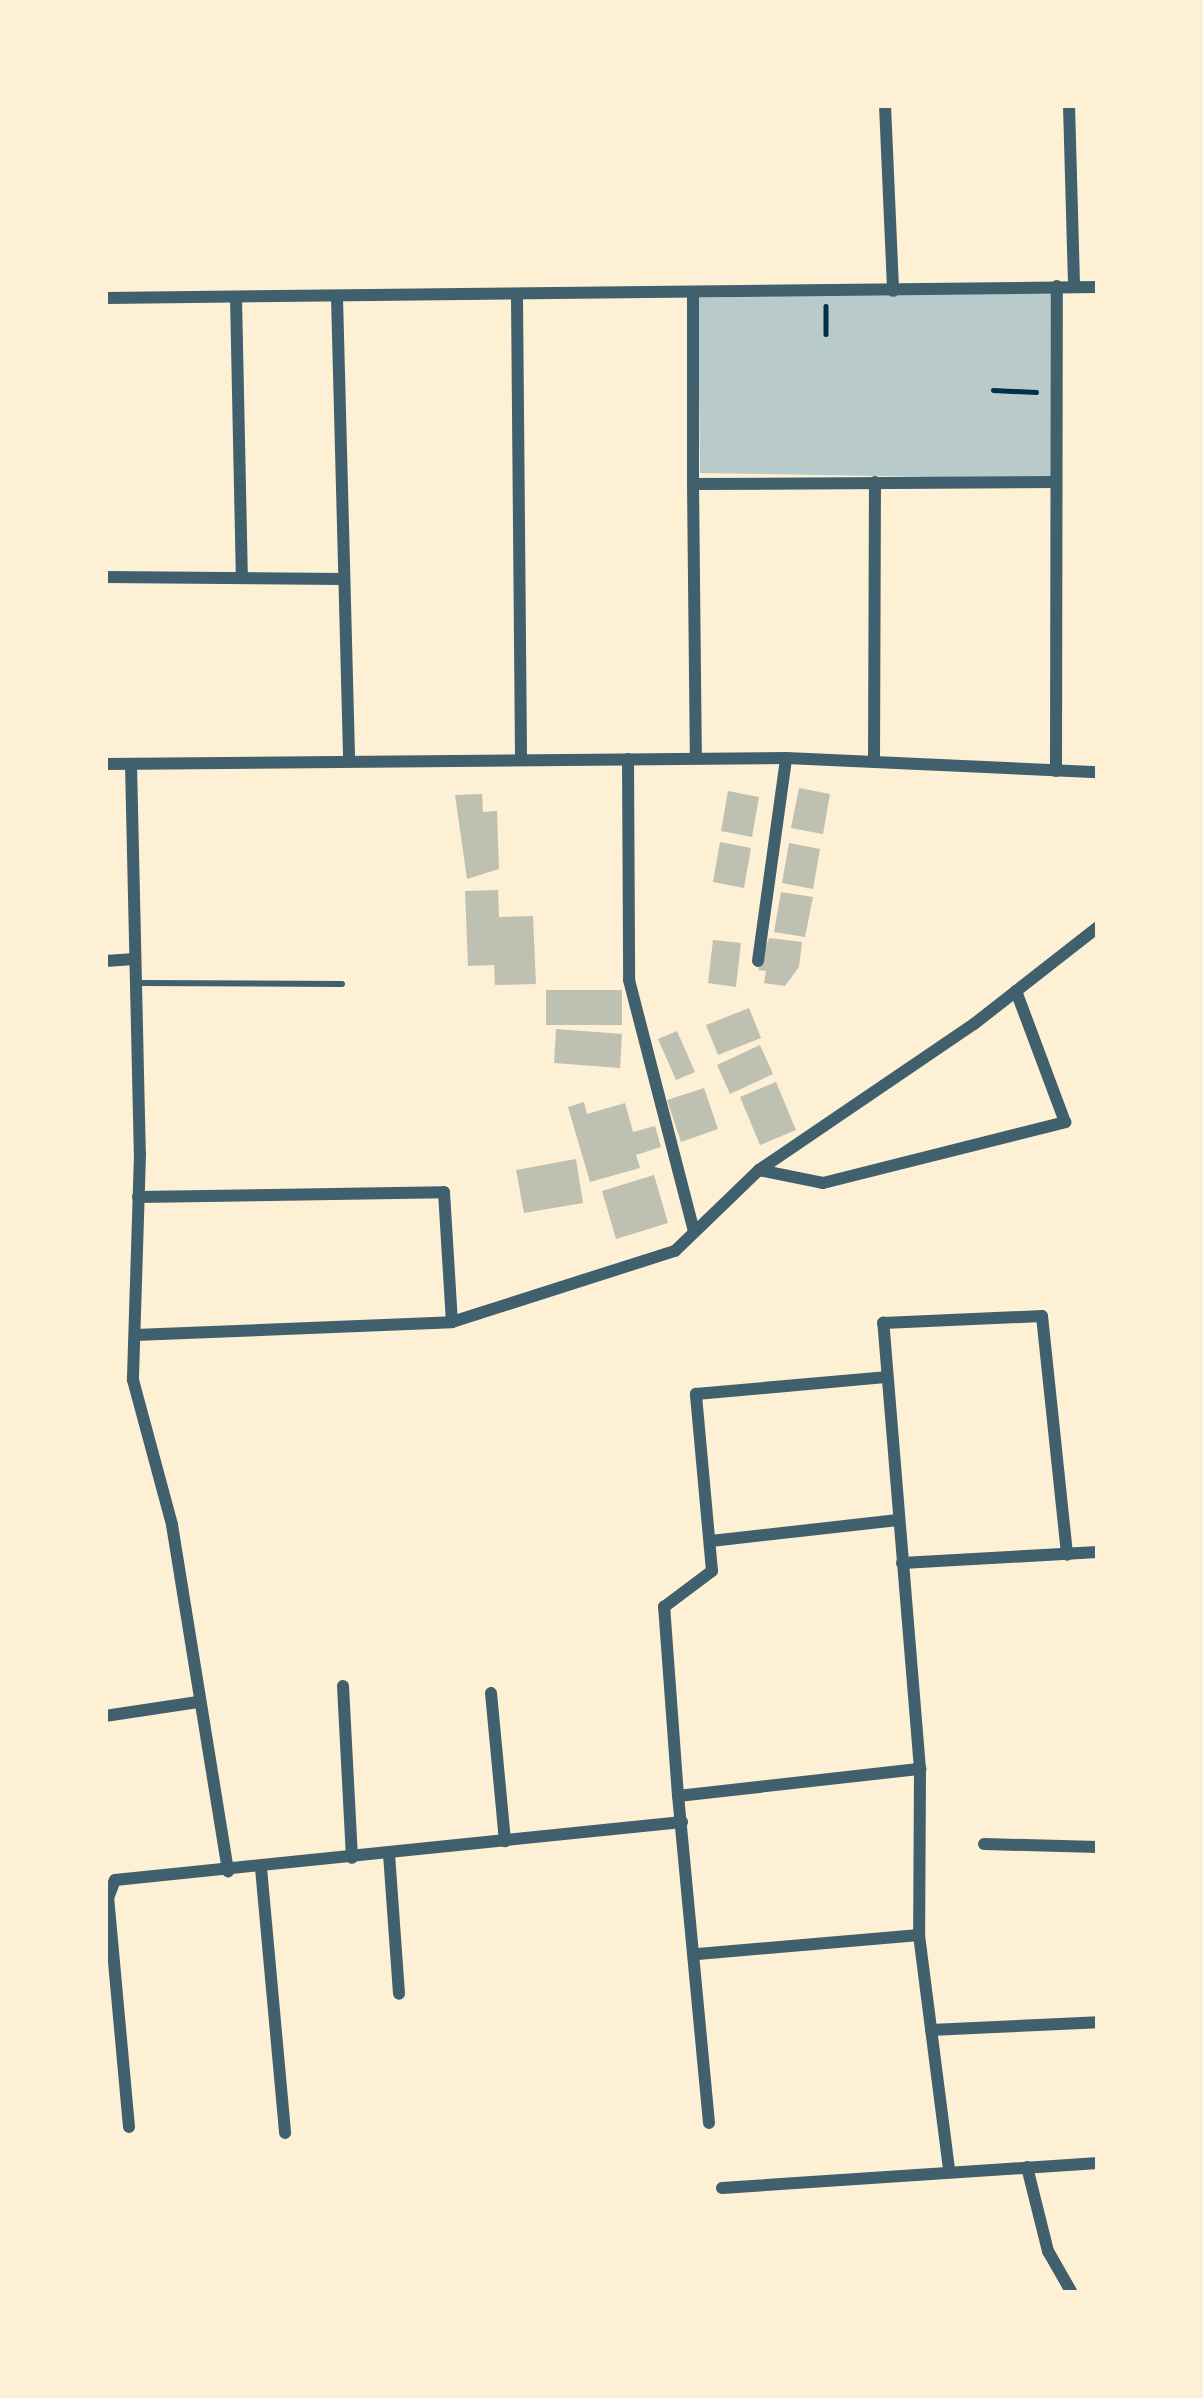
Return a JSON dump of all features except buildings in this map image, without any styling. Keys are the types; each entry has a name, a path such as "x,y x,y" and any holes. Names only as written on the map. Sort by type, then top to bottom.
{"street":[{"path":"885,105 893,291"},
{"path":"1069,105 1074,286"},
{"path":"1056,771 1057,286"},
{"path":"105,298 517,297 1098,286"},
{"path":"693,294 696,758"},
{"path":"236,297 242,578"},
{"path":"337,297 349,761"},
{"path":"517,297 521,760"},
{"path":"874,762 875,482"},
{"path":"693,484 1056,482"},
{"path":"105,577 344,579"},
{"path":"105,764 786,758 1098,772"},
{"path":"758,961 786,758"},
{"path":"628,759 629,980 694,1232"},
{"path":"130,764 138,1197 134,1380 172,1526 228,1871"},
{"path":"135,1335 452,1322 675,1251 759,1170 1016,992 1098,927"},
{"path":"105,961 135,959"},
{"path":"759,1170 823,1183 1065,1121 1016,992"},
{"path":"138,1197 444,1192 452,1322"},
{"path":"949,2170 919,1935 920,1769 884,1323 1042,1316 1067,1556"},
{"path":"709,2123 698,1954 678,1796 664,1607 712,1571 696,1394 886,1377"},
{"path":"711,1541 898,1520"},
{"path":"902,1563 1098,1552"},
{"path":"343,1686 352,1858"},
{"path":"491,1693 505,1841"},
{"path":"105,1716 198,1702"},
{"path":"678,1796 920,1769"},
{"path":"130,2127 108,1898 110,1876 261,1868 682,1822"},
{"path":"984,1844 1098,1847"},
{"path":"389,1854 399,1994"},
{"path":"261,1868 285,2133"},
{"path":"698,1954 919,1935"},
{"path":"931,2030 1098,2022"},
{"path":"722,2188 1098,2163"},
{"path":"1027,2167 1048,2251 1072,2293"}],"lane":[{"path":"136,983 342,984"}],"path":[{"path":"825,294 826,334"},
{"path":"994,390 1057,393"}],"shaded area":[{"path":"1054,289 1054,479 700,473 698,298"}]}
